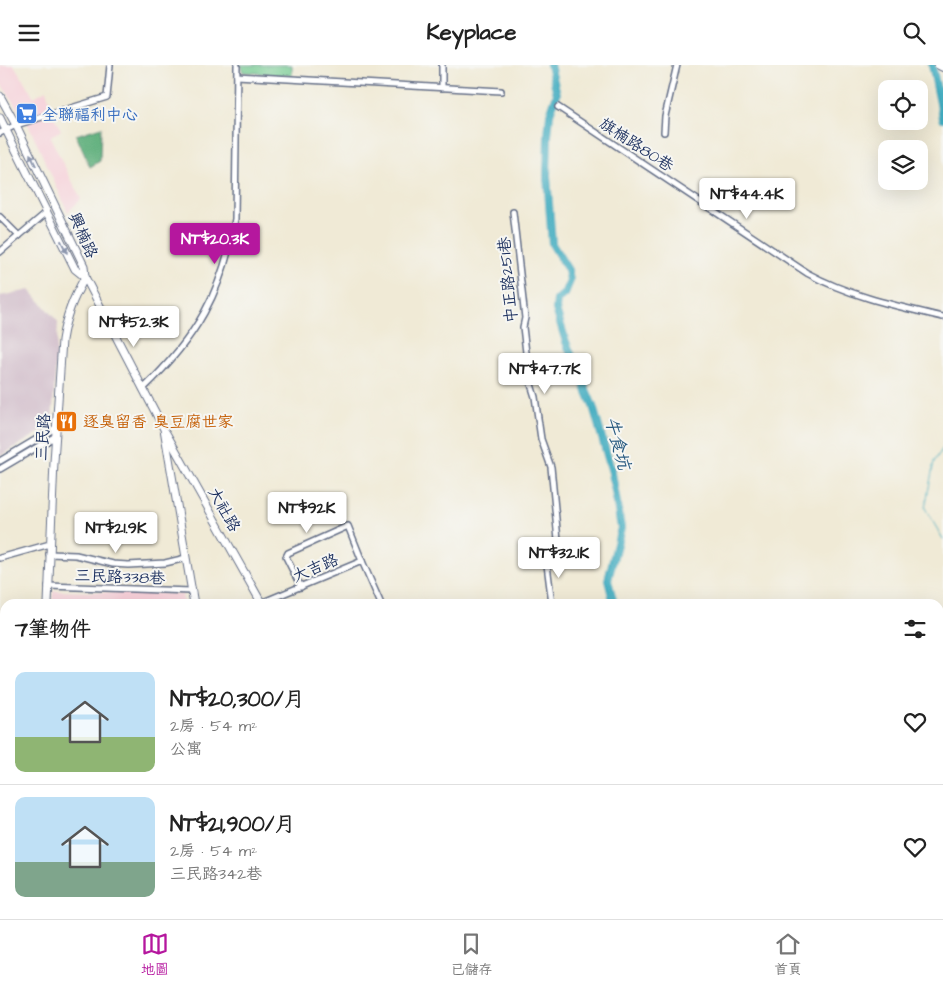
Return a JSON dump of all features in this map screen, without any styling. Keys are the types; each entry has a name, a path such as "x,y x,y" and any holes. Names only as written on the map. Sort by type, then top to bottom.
{"main road":[{"path":"939,65 943,67"}],"street":[{"path":"4,131 16,125 107,97 110,65"},
{"path":"143,389 170,363 193,330 213,298 224,271 232,242 235,219 237,65"},
{"path":"442,65 442,88"},
{"path":"664,132 665,116 677,65"},
{"path":"237,77 501,91"},
{"name":"興楠路","path":"0,96 84,266 85,277"},
{"name":"旗楠路80巷","path":"558,107 807,273 847,291 900,307 943,317"},
{"name":"興楠路","path":"0,118 4,131 47,212 74,269 85,277"},
{"path":"0,251 47,212"},
{"name":"中正路251巷","path":"513,212 525,318 523,327 529,378 535,397 541,439 551,467 560,550 558,553 546,557 551,599"},
{"path":"0,217 19,235"},
{"name":"大社路","path":"85,277 164,429 260,599"},
{"name":"三民路","path":"48,599 62,339 72,300 85,277"},
{"path":"0,461 57,427"},
{"path":"164,429 193,599"},
{"path":"0,469 56,436"},
{"path":"300,587 286,557 288,553 348,526 362,561"},
{"path":"0,558 50,545"},
{"path":"49,554 76,555 113,564 128,565 165,563 186,558"},
{"name":"大吉路","path":"272,599 362,561 379,599"},
{"name":"三民路338巷","path":"48,587 191,591"}],"shaded area":[{"path":"0,65 14,65 34,97 46,90 55,119 61,130 50,137 81,199 68,212 29,126 0,82"},
{"path":"30,290 58,322 52,425 0,456 0,296"},
{"path":"53,591 182,594 182,599 53,599"}],"green space":[{"path":"240,65 292,65 292,76 243,72"},
{"path":"101,127 100,161 90,167 76,135"}],"waterway":[{"name":"牛食坑","path":"550,65 557,94 550,114 548,136 547,176 552,244 568,270 570,281 565,293 557,300 556,309 566,342 593,406 612,473 621,528 608,580 613,599"},
{"path":"932,65 943,118"},
{"path":"943,448 934,462 925,508 943,539"}],"place":[{"name":"全聯福利中心","path":"26,114"},
{"name":"逐臭留香 臭豆腐世家","path":"67,421"}]}
